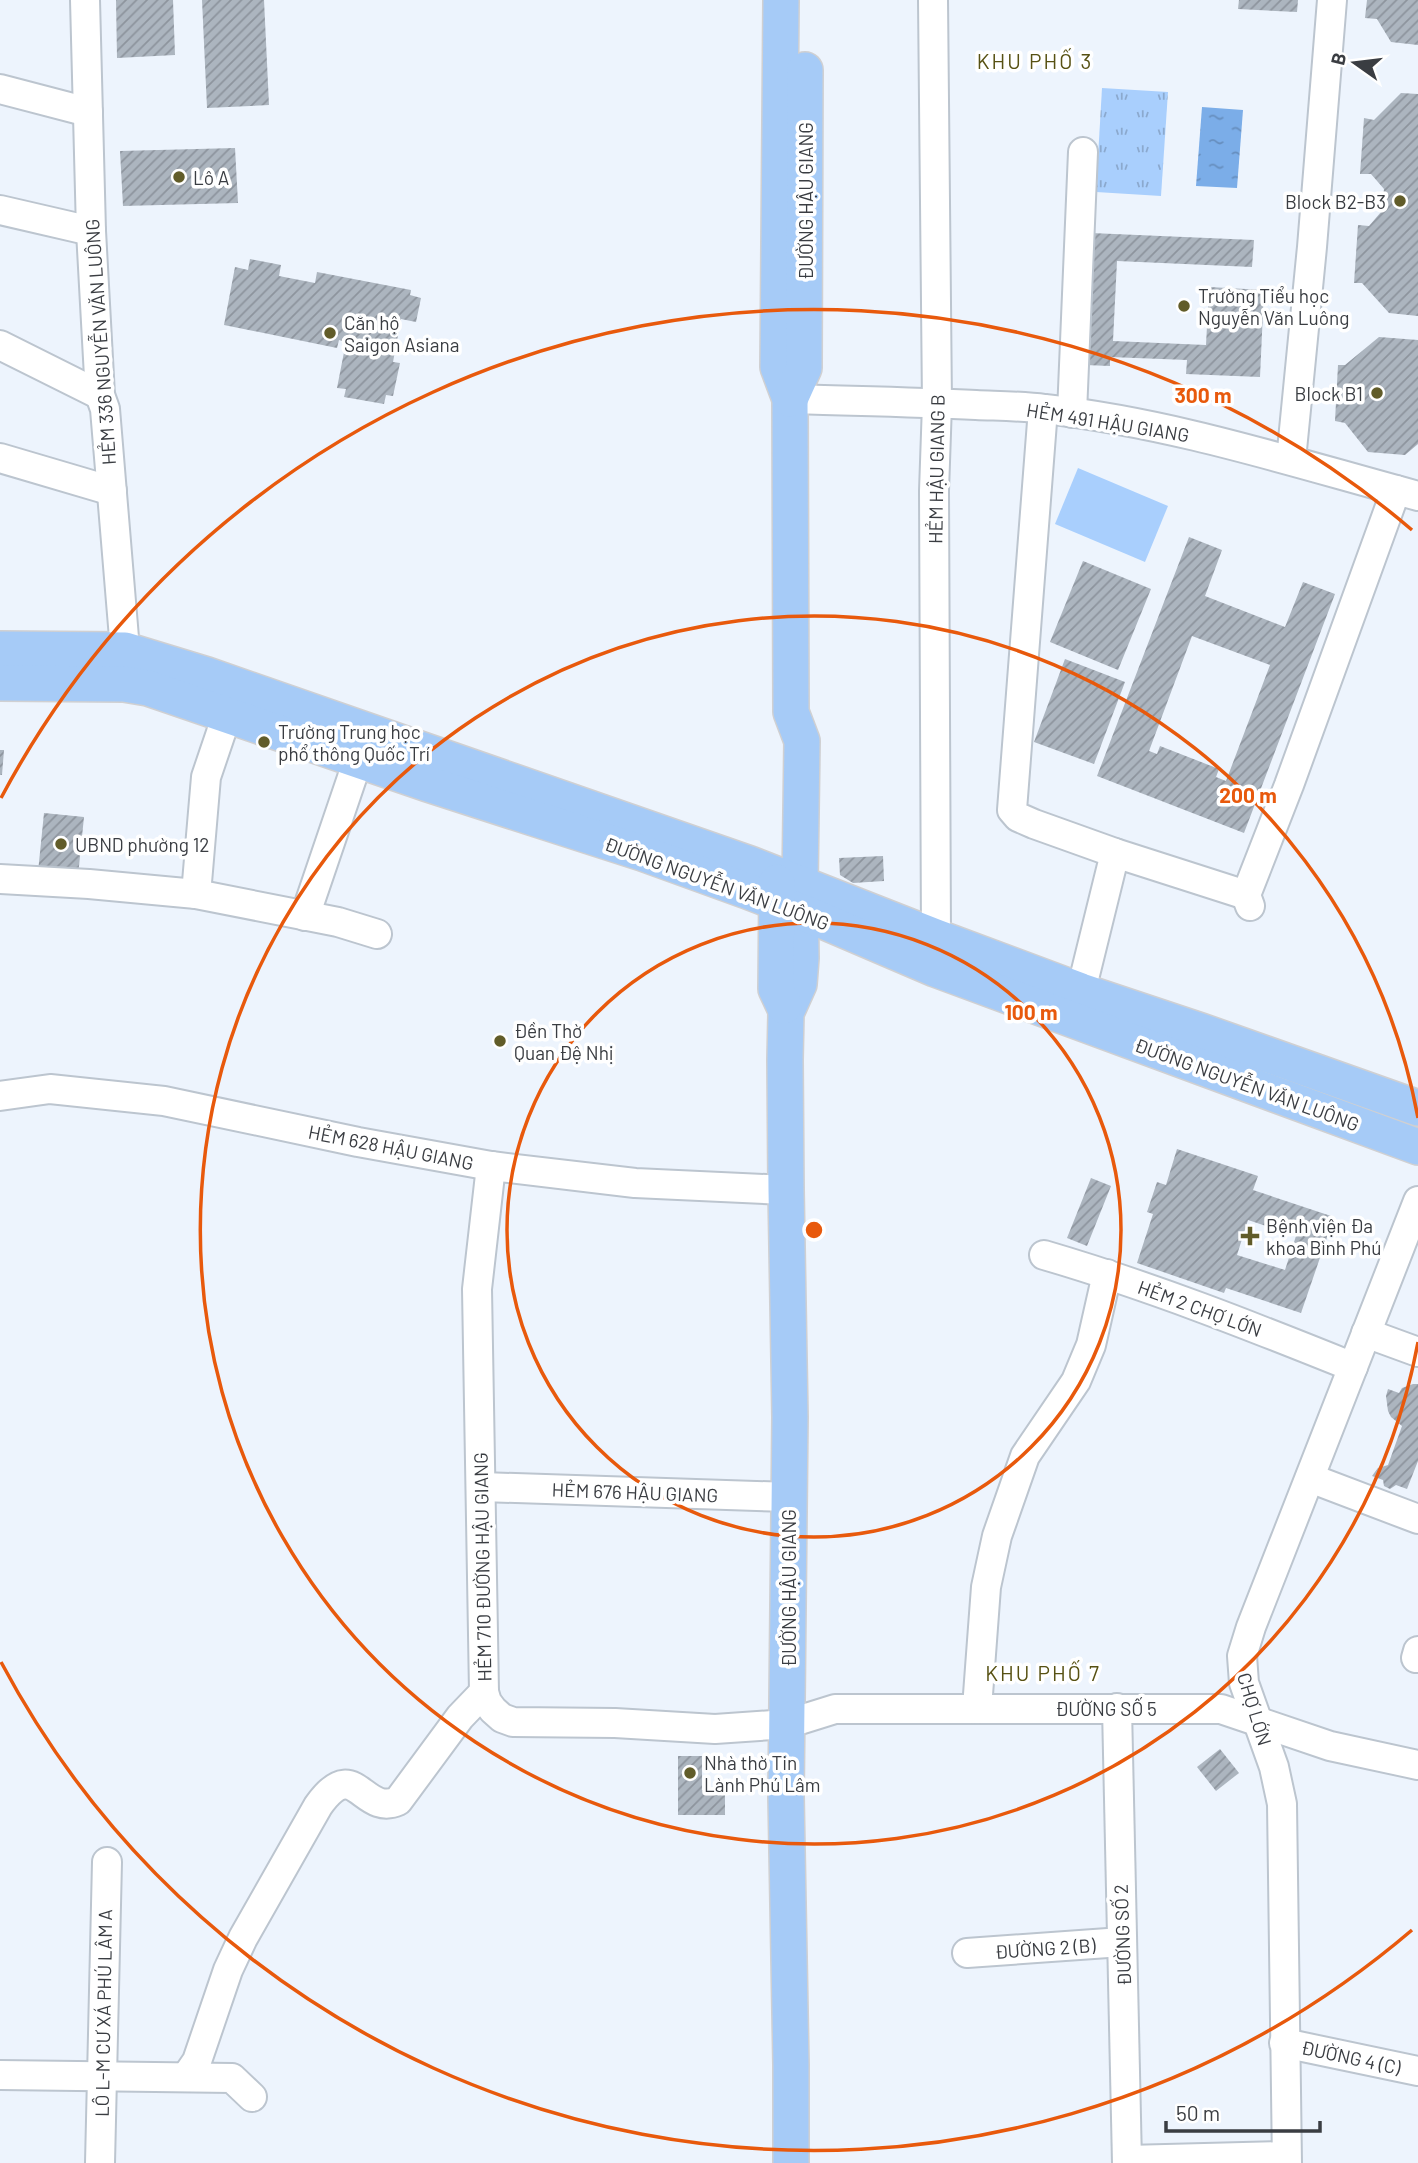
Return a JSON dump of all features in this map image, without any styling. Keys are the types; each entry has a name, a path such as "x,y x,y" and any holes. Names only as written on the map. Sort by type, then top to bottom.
{"main road":[{"name":"ĐƯỜNG HẬU GIANG","path":"781,0 778,367 790,399 792,712 802,741 789,893 776,989 786,1013 790,1417 786,1796 792,2065 791,2163"},
{"name":"ĐƯỜNG HẬU GIANG","path":"790,399 804,368 805,0"},
{"name":"ĐƯỜNG NGUYỄN VĂN LUÔNG","path":"0,649 125,667 207,675 789,893 935,969 1418,1147"},
{"name":"ĐƯỜNG NGUYỄN VĂN LUÔNG","path":"0,683 125,667 148,688 358,760 642,853 936,937 1081,991 1226,1039 1418,1108"}],"street":[{"name":"HẺM 336 NGUYỄN VĂN LUÔNG","path":"85,0 91,231 100,395 105,409 125,667"},
{"name":"HẺM HẬU GIANG B","path":"933,0 937,404 934,491 936,937"},
{"path":"1291,460 1314,233 1332,0"},
{"path":"0,89 88,112"},
{"path":"1072,412 1083,152"},
{"path":"0,210 91,231"},
{"path":"0,345 100,395"},
{"name":"HẺM 491 HẬU GIANG","path":"790,399 1072,412 1143,425 1291,460 1407,493"},
{"path":"1043,409 1012,810 1018,817 1034,824 1248,901 1289,785 1407,493"},
{"path":"0,458 112,491"},
{"path":"196,894 206,777 227,715"},
{"path":"305,916 358,760"},
{"path":"1081,991 1115,853"},
{"path":"0,879 196,894 338,922 377,933"},
{"name":"HẺM 628 HẬU GIANG","path":"0,1096 50,1089 164,1101 358,1142 491,1166 635,1183 786,1190"},
{"name":"HẺM 710 ĐƯỜNG HẬU GIANG","path":"491,1166 477,1289 482,1627 484,1692 487,1702 502,1718 513,1721 715,1729 787,1724"},
{"name":"CHỢ LỚN","path":"1287,2160 1283,1804 1274,1767 1244,1683 1242,1656 1418,1201"},
{"name":"HẺM 2 CHỢ LỚN","path":"1044,1255 1202,1307 1353,1367"},
{"path":"977,1708 986,1587 997,1536 1024,1456 1076,1381 1091,1345 1107,1274"},
{"path":"1366,1333 1418,1352"},
{"path":"1310,1478 1418,1519"},
{"name":"HẺM 676 HẬU GIANG","path":"482,1487 789,1497"},
{"path":"186,2077 197,2061 243,1938 328,1791 344,1784 353,1786 383,1804 398,1801 460,1717 484,1692"},
{"name":"ĐƯỜNG SỐ 2","path":"1117,1708 1127,2161"},
{"name":"ĐƯỜNG SỐ 5","path":"787,1724 835,1709 1221,1709 1329,1746 1418,1765"},
{"name":"LÔ L-M CƯ XÁ PHÚ LÂM A","path":"100,2163 107,1862"},
{"name":"ĐƯỜNG 2 (B)","path":"967,1953 1122,1942"},
{"name":"ĐƯỜNG 4 (C)","path":"1284,2043 1418,2071"},
{"path":"0,2075 232,2078 252,2097"},
{"path":"1127,2161 1287,2160"}],"green space":[{"path":"1102,88 1168,92 1161,196 1096,192"},
{"path":"1078,468 1168,506 1145,562 1055,524"}],"water":[{"path":"1202,107 1243,110 1237,188 1196,186"}],"building":[{"path":"116,0 173,0 175,55 117,58"},
{"path":"202,0 264,0 269,105 207,108"},
{"path":"1239,0 1298,0 1297,12 1238,9"},
{"path":"1367,0 1418,0 1418,45 1391,42 1377,19 1365,18"},
{"name":"Block B2-B3","path":"1401,93 1418,94 1418,316 1389,313 1362,283 1354,283 1358,225 1369,226 1381,212 1384,189 1371,174 1360,174 1364,118 1374,120"},
{"name":"Lô A","path":"235,148 238,203 123,206 120,151"},
{"path":"1091,233 1254,240 1252,267 1117,261 1113,341 1206,345 1209,287 1264,290 1260,377 1186,374 1187,360 1110,357 1110,366 1085,365"},
{"name":"Căn hộ Saigon Asiana","path":"250,259 281,265 279,276 315,283 317,272 411,290 410,295 421,298 416,322 401,319 393,362 400,363 393,396 386,395 384,404 344,397 346,389 337,388 346,342 339,340 337,348 224,325 235,267 248,270"},
{"name":"Block B1","path":"1379,337 1418,340 1418,444 1405,455 1368,452 1345,423 1335,421 1338,365 1345,365"},
{"path":"1189,537 1222,550 1205,596 1285,627 1303,582 1335,594 1244,833 1097,776","holes":["1192,636 1270,665 1226,781 1216,777 1219,769 1160,746 1157,754 1149,751"]},
{"path":"1083,561 1151,589 1118,670 1050,642"},
{"path":"1065,659 1125,682 1094,764 1034,742"},
{"path":"0,750 4,750 2,775 0,775"},
{"name":"UBND phường 12","path":"44,813 84,817 78,876 38,872"},
{"path":"883,856 884,881 853,883 840,875 839,858"},
{"path":"1177,1149 1258,1176 1253,1190 1334,1217 1301,1313 1226,1288 1224,1293 1137,1263 1153,1214 1147,1212 1157,1182 1166,1185","holes":["1248,1220 1296,1236 1285,1270 1237,1255"]},
{"path":"1091,1178 1111,1186 1087,1246 1067,1238"},
{"path":"1418,1384 1418,1461 1407,1489 1396,1485 1390,1489 1384,1486 1383,1480 1372,1476 1378,1468 1388,1465 1402,1426 1391,1417 1386,1396 1388,1389 1399,1393 1402,1388"},
{"path":"1220,1749 1239,1773 1216,1791 1197,1767"},
{"name":"Nhà thờ Tin Lành Phú Lâm","path":"678,1756 702,1756 702,1790 725,1790 725,1815 678,1815"}],"place":[{"name":"Lô A","path":"179,177"},
{"name":"Block B2-B3","path":"1400,201"},
{"name":"Trường Tiểu học Nguyễn Văn Luông","path":"1184,306"},
{"name":"Căn hộ Saigon Asiana","path":"330,333"},
{"name":"Block B1","path":"1377,393"},
{"name":"Trường Trung học phổ thông Quốc Trí","path":"264,742"},
{"name":"UBND phường 12","path":"61,844"},
{"name":"Đền Thờ Quan Đệ Nhị","path":"500,1041"},
{"name":"Bệnh viện Đa khoa Bình Phú","path":"1250,1236"},
{"name":"Nhà thờ Tin Lành Phú Lâm","path":"690,1773"}],"district":[{"name":"KHU PHỐ 3","path":"1035,60"},
{"name":"KHU PHỐ 7","path":"1043,1672"}]}
